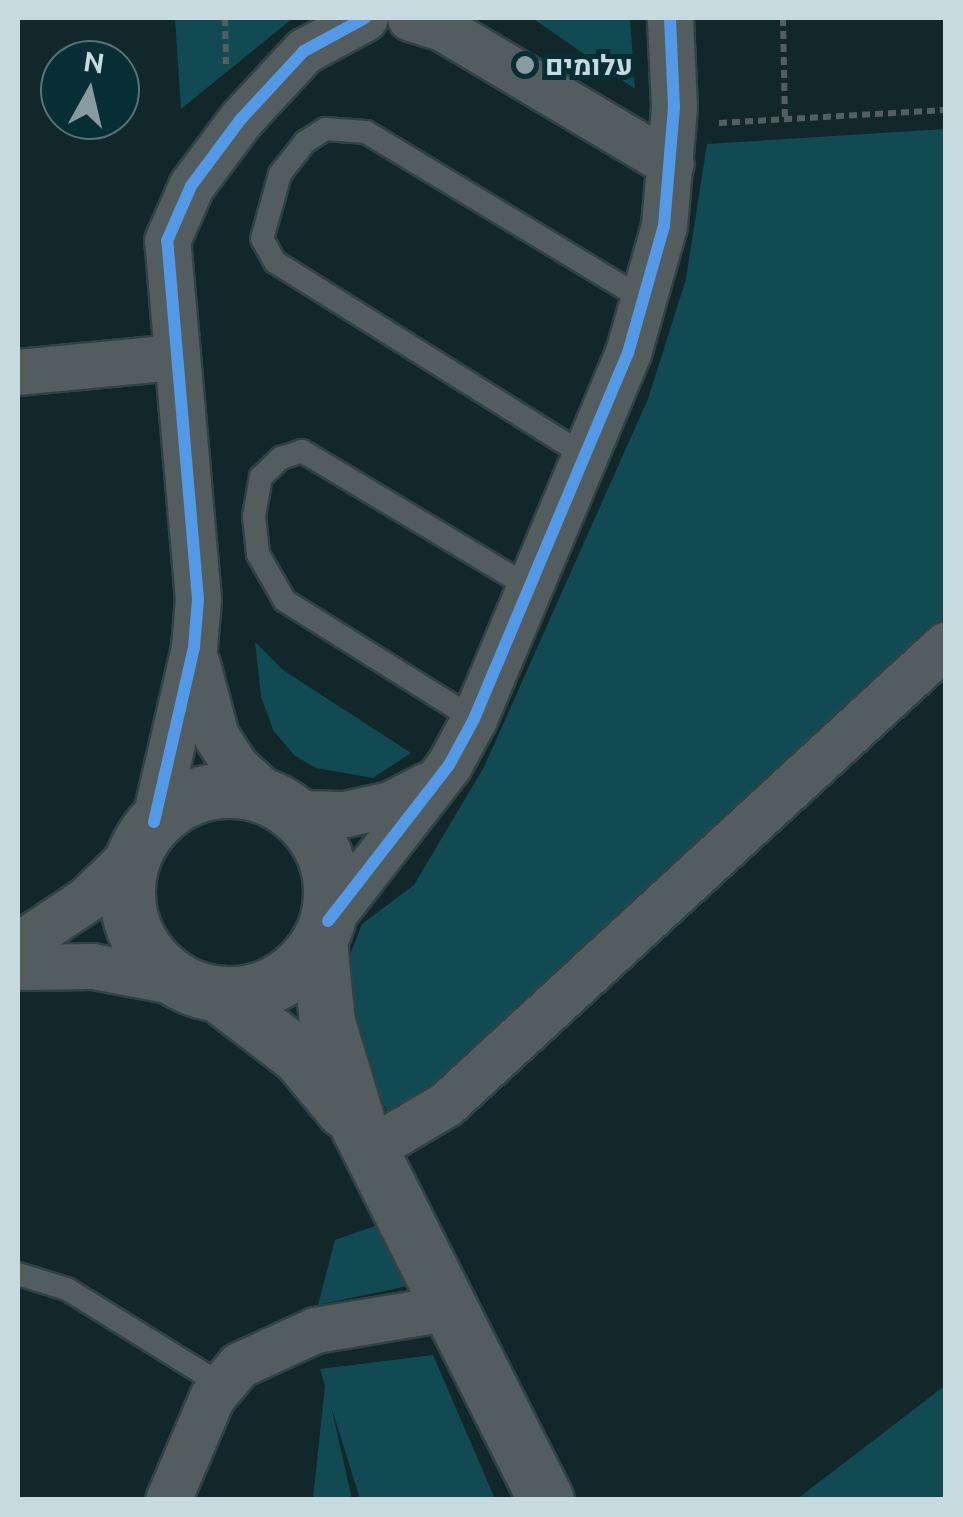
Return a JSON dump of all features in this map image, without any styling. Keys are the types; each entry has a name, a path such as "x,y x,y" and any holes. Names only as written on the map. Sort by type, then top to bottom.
{"street":[{"path":"366,18 304,52 191,186 167,240 174,357 198,599 194,648 144,837 127,881 134,926 158,966 201,988 299,1056 364,1139 453,1307 546,1500"},
{"path":"410,18 442,28 672,145"},
{"path":"18,967 92,966 201,988 276,982 324,931 429,784 449,765 474,719 646,300 672,145 670,18"},
{"path":"18,372 174,357"},
{"path":"364,1139 446,1104 946,644"},
{"path":"194,648 216,736 236,767 282,805 328,862 324,931 327,1022 364,1139"},
{"path":"18,945 88,899 144,837 208,792 345,814 390,804 429,784"},
{"path":"168,1500 222,1385 239,1365 280,1342 453,1307"}],"lane":[{"path":"584,455 274,262 262,238 280,174 305,142 326,129 366,132 646,300"},
{"path":"474,719 284,602 258,554 254,516 261,478 280,458 302,451 530,586"},
{"path":"18,1274 67,1289 222,1385"}],"path":[{"path":"783,18 786,119"},
{"path":"672,145 786,119 946,110"}],"shaded area":[{"path":"175,18 293,18 181,109"},
{"path":"532,18 630,18 635,89"},
{"path":"945,129 945,622 470,1083 389,1116 358,1047 346,999 348,960 362,924 414,885 484,767 648,399 686,279 707,144"},
{"path":"255,642 283,670 411,753 373,778 316,768 294,755 273,730 261,696"},
{"path":"375,1226 417,1284 318,1305 335,1240"},
{"path":"433,1355 495,1499 360,1499 331,1406 352,1499 313,1499 325,1386 320,1369"},
{"path":"945,1386 945,1499 797,1499 938,1391"}],"cycle path":[{"path":"154,822 194,647 198,599 167,241 191,186 241,119 304,51 365,18"},
{"path":"328,921 449,765 474,719 628,353 664,226 674,107 670,18"}],"place":[{"name":"עלומים","path":"525,65"}]}
